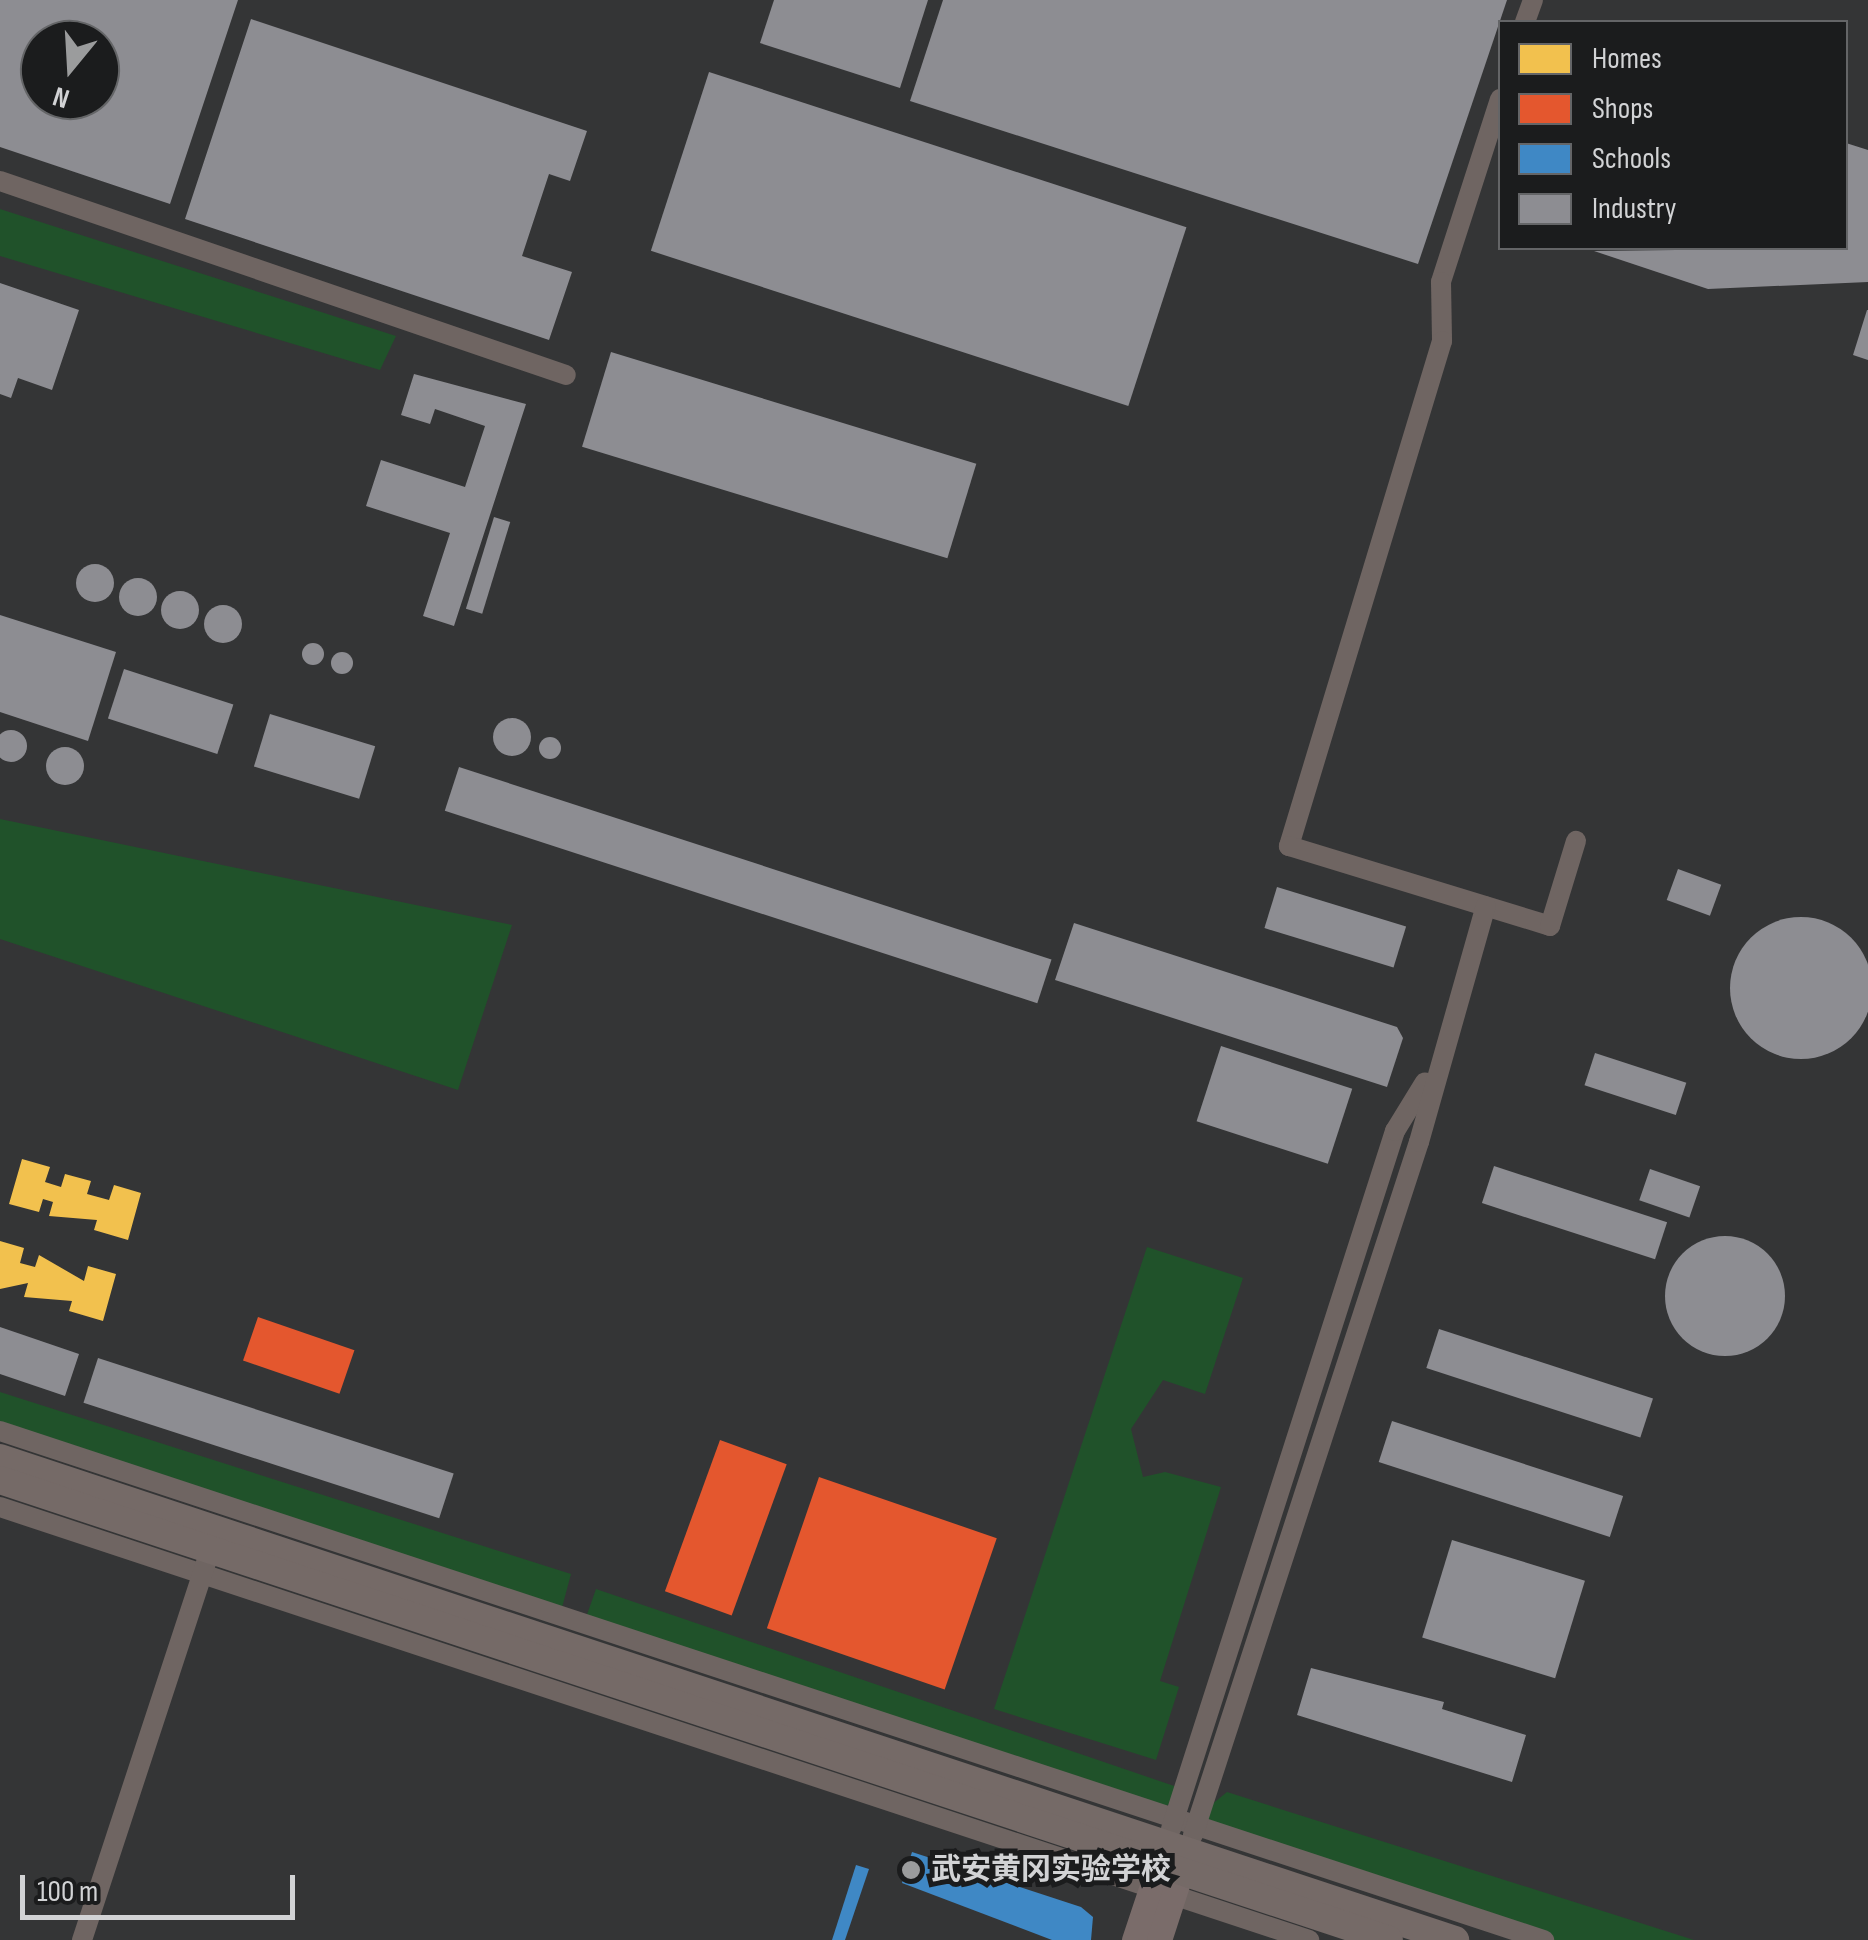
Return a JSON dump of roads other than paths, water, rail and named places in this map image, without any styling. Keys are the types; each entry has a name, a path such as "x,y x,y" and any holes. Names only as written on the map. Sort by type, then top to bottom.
{"highway":[{"path":"0,1458 209,1551"},
{"path":"0,1480 209,1551 1174,1857 1455,1940"},
{"path":"1174,1857 1389,1940"}],"main road":[{"path":"1134,1940 1174,1857"},
{"path":"1159,1940 1174,1857"}],"street":[{"path":"1498,105 1442,282 1442,340 1289,846 1550,926 1576,840"},
{"path":"0,181 566,375"},
{"path":"1174,1857 1419,1142 1434,1067 1486,906"},
{"path":"0,1430 1174,1857 1544,1940"},
{"path":"0,1507 209,1551 82,1940"},
{"path":"1174,1857 1309,1940"}],"place":[{"name":"武安黄冈实验学校","path":"911,1870"}]}
